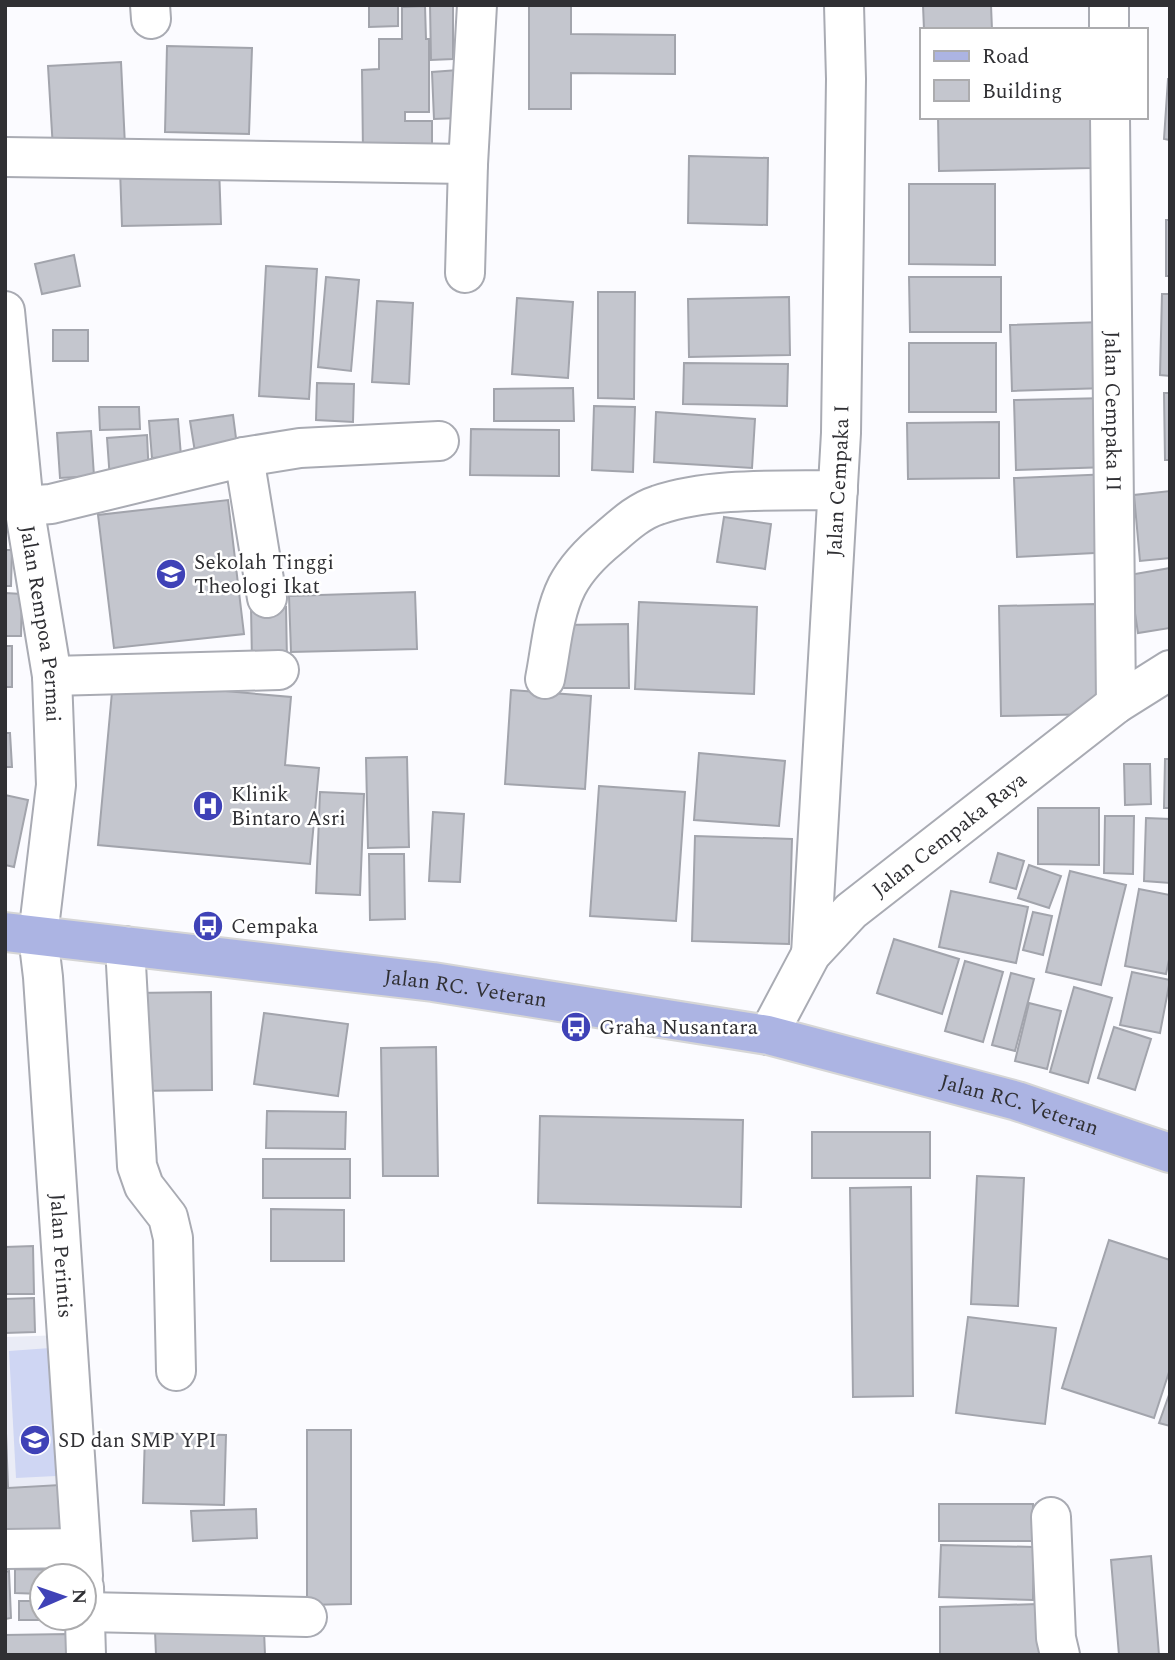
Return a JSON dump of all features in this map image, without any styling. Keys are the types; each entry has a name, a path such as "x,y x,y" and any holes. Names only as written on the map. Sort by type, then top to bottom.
{"main road":[{"name":"Jalan RC. Veteran","path":"22,934 433,982 768,1035 1017,1101 1170,1153"}],"street":[{"path":"465,274 477,5"},
{"name":"Jalan Cempaka I","path":"811,954 838,491 845,147 844,5"},
{"path":"1109,5 1109,28"},
{"name":"Jalan Cempaka II","path":"1110,119 1116,704"},
{"path":"5,157 468,163"},
{"name":"Jalan Rempoa Permai","path":"5,311 19,515 52,677 56,785 22,934"},
{"path":"19,515 51,504 244,457 300,448 439,441"},
{"path":"244,457 267,598"},
{"path":"545,679 560,605 568,584 593,550 630,520 656,505 691,497 751,492 838,491"},
{"path":"52,677 279,670"},
{"name":"Jalan Cempaka Raya","path":"768,1035 811,954 851,911 1116,704 1170,670"},
{"name":"Jalan Perintis","path":"22,934 43,977 83,1562"},
{"path":"125,946 137,1166 144,1186 168,1217 173,1238 176,1371"},
{"path":"1051,1517 1056,1638 1060,1655"},
{"path":"5,1549 37,1562"},
{"path":"98,1583 307,1617"},
{"name":"Jalan Perintis","path":"85,1632 86,1655"}],"shaded area":[{"name":"SD dan SMP YPI","path":"62,1335 69,1543 5,1545 5,1337"},
{"path":"50,1348 56,1476 16,1478 9,1351"}],"building":[{"path":"369,5 398,5 398,26 369,27"},
{"path":"430,5 453,5 453,59 431,60"},
{"path":"529,5 571,6 571,34 675,35 675,74 571,73 571,109 529,109"},
{"path":"923,5 991,5 992,28 924,28"},
{"path":"425,6 426,39 429,39 429,112 405,112 405,121 432,121 432,147 363,153 362,70 379,69 379,39 402,39 402,7"},
{"path":"167,46 252,48 249,134 165,132"},
{"path":"121,62 125,146 53,149 48,66"},
{"path":"458,70 460,118 434,119 432,72"},
{"path":"1170,79 1170,140 1164,139"},
{"path":"938,119 1091,119 1092,168 939,171"},
{"path":"689,156 768,158 767,225 688,223"},
{"path":"219,166 221,224 122,226 120,169"},
{"path":"909,184 995,184 995,265 909,264"},
{"path":"1166,220 1170,220 1170,276 1166,276"},
{"path":"74,255 80,286 42,294 35,264"},
{"path":"266,266 317,269 309,399 259,396"},
{"path":"326,277 359,280 351,371 318,367"},
{"path":"909,277 1001,277 1001,332 910,332"},
{"path":"598,292 635,292 634,399 598,398"},
{"path":"1162,294 1170,294 1170,376 1160,375"},
{"path":"789,297 790,355 689,357 688,299"},
{"path":"517,298 573,302 568,378 512,374"},
{"path":"377,301 413,303 409,384 372,382"},
{"path":"1103,322 1106,388 1012,391 1010,325"},
{"path":"53,330 88,330 88,361 53,361"},
{"path":"909,343 996,343 996,412 909,412"},
{"path":"684,363 788,364 787,406 683,404"},
{"path":"317,383 354,384 353,422 316,420"},
{"path":"573,388 574,421 494,421 494,389"},
{"path":"1164,393 1170,393 1170,460 1165,460"},
{"path":"1107,398 1109,467 1016,470 1014,400"},
{"path":"594,406 635,407 633,472 592,470"},
{"path":"99,407 139,407 140,429 100,430"},
{"path":"656,412 755,419 752,468 654,462"},
{"path":"233,415 237,446 195,452 190,421"},
{"path":"178,419 181,456 152,458 149,421"},
{"path":"999,422 999,478 908,479 907,423"},
{"path":"471,429 559,430 559,476 470,475"},
{"path":"91,431 94,476 60,478 57,433"},
{"path":"147,435 149,478 110,480 107,438"},
{"path":"1111,474 1114,552 1017,557 1014,478"},
{"path":"1170,491 1170,558 1140,561 1134,495"},
{"name":"Sekolah Tinggi Theologi Ikat","path":"228,500 244,634 114,648 98,515"},
{"path":"724,517 771,524 765,569 717,562"},
{"path":"5,550 12,550 11,586 5,586"},
{"path":"1170,568 1170,628 1138,633 1129,575"},
{"path":"415,592 417,649 291,652 289,596"},
{"path":"5,593 22,594 21,636 5,636"},
{"path":"639,602 757,607 754,694 635,689"},
{"path":"1096,604 1098,714 1001,716 999,606"},
{"path":"251,607 286,607 287,661 252,661"},
{"path":"628,624 629,688 562,688 561,625"},
{"path":"5,646 12,646 12,687 5,687"},
{"name":"Klinik Bintaro Asri","path":"113,681 291,697 285,765 319,768 310,864 98,845"},
{"path":"511,690 591,696 585,789 505,784"},
{"path":"5,733 10,733 12,767 5,767"},
{"path":"699,753 785,761 779,826 694,820"},
{"path":"407,757 409,847 368,848 366,758"},
{"path":"1165,759 1170,759 1170,808 1164,808"},
{"path":"1124,764 1150,764 1151,804 1125,805"},
{"path":"599,786 685,792 676,921 590,916"},
{"path":"320,792 364,794 360,895 316,893"},
{"path":"5,795 28,800 14,867 5,865"},
{"path":"1038,808 1099,808 1099,865 1038,864"},
{"path":"433,812 464,814 460,882 429,881"},
{"path":"1105,816 1134,816 1133,874 1104,873"},
{"path":"1146,818 1170,819 1170,883 1144,881"},
{"path":"695,836 792,839 789,944 692,941"},
{"path":"998,853 1024,861 1016,889 990,882"},
{"path":"369,854 404,854 405,919 370,920"},
{"path":"1029,865 1061,876 1049,908 1018,898"},
{"path":"1070,871 1126,885 1101,985 1046,972"},
{"path":"1139,889 1170,895 1170,955 1166,974 1125,966"},
{"path":"951,891 1028,907 1016,963 939,947"},
{"path":"1033,912 1052,916 1043,955 1023,950"},
{"path":"894,939 959,959 942,1014 877,993"},
{"path":"965,961 1003,972 983,1042 945,1031"},
{"path":"1132,972 1170,980 1160,1033 1120,1025"},
{"path":"1011,973 1034,979 1015,1051 992,1045"},
{"path":"1074,987 1112,998 1088,1083 1050,1072"},
{"path":"211,992 212,1090 135,1091 133,993"},
{"path":"1029,1003 1061,1011 1047,1069 1015,1061"},
{"path":"264,1013 348,1024 338,1096 254,1084"},
{"path":"1114,1027 1151,1039 1135,1090 1098,1078"},
{"path":"436,1047 438,1176 383,1176 381,1048"},
{"path":"267,1111 346,1112 345,1149 266,1148"},
{"path":"540,1116 743,1120 741,1207 538,1203"},
{"path":"812,1132 930,1132 930,1178 812,1178"},
{"path":"263,1159 350,1159 350,1198 263,1198"},
{"path":"977,1176 1024,1178 1018,1306 971,1304"},
{"path":"911,1187 913,1396 853,1397 850,1188"},
{"path":"271,1209 344,1210 344,1261 271,1261"},
{"path":"1109,1240 1170,1260 1170,1369 1154,1418 1062,1388"},
{"path":"33,1246 34,1294 5,1294 5,1247"},
{"path":"34,1298 35,1332 5,1333 5,1299"},
{"path":"968,1317 1056,1328 1045,1424 956,1413"},
{"path":"1170,1392 1170,1426 1159,1423"},
{"path":"5,1406 8,1488 60,1485 62,1538 5,1541"},
{"path":"307,1430 351,1430 351,1604 307,1605"},
{"path":"145,1433 226,1435 224,1505 143,1503"},
{"path":"939,1504 1033,1504 1033,1541 939,1541"},
{"path":"256,1509 257,1538 193,1541 191,1511"},
{"path":"941,1545 1034,1547 1033,1600 939,1597"},
{"path":"1151,1556 1159,1655 1119,1655 1111,1560"},
{"path":"15,1569 28,1569 28,1593 15,1593"},
{"path":"9,1571 11,1618 5,1619 5,1572"},
{"path":"19,1601 28,1601 28,1620 19,1620"},
{"path":"1038,1604 1040,1655 940,1655 940,1607"},
{"path":"264,1630 265,1655 156,1655 155,1631"},
{"path":"68,1634 68,1655 5,1655 5,1635"}],"place":[{"name":"Sekolah Tinggi Theologi Ikat","path":"171,574"},
{"name":"Klinik Bintaro Asri","path":"208,806"},
{"name":"Cempaka","path":"208,926"},
{"name":"Graha Nusantara","path":"576,1027"},
{"name":"SD dan SMP YPI","path":"35,1440"}]}
